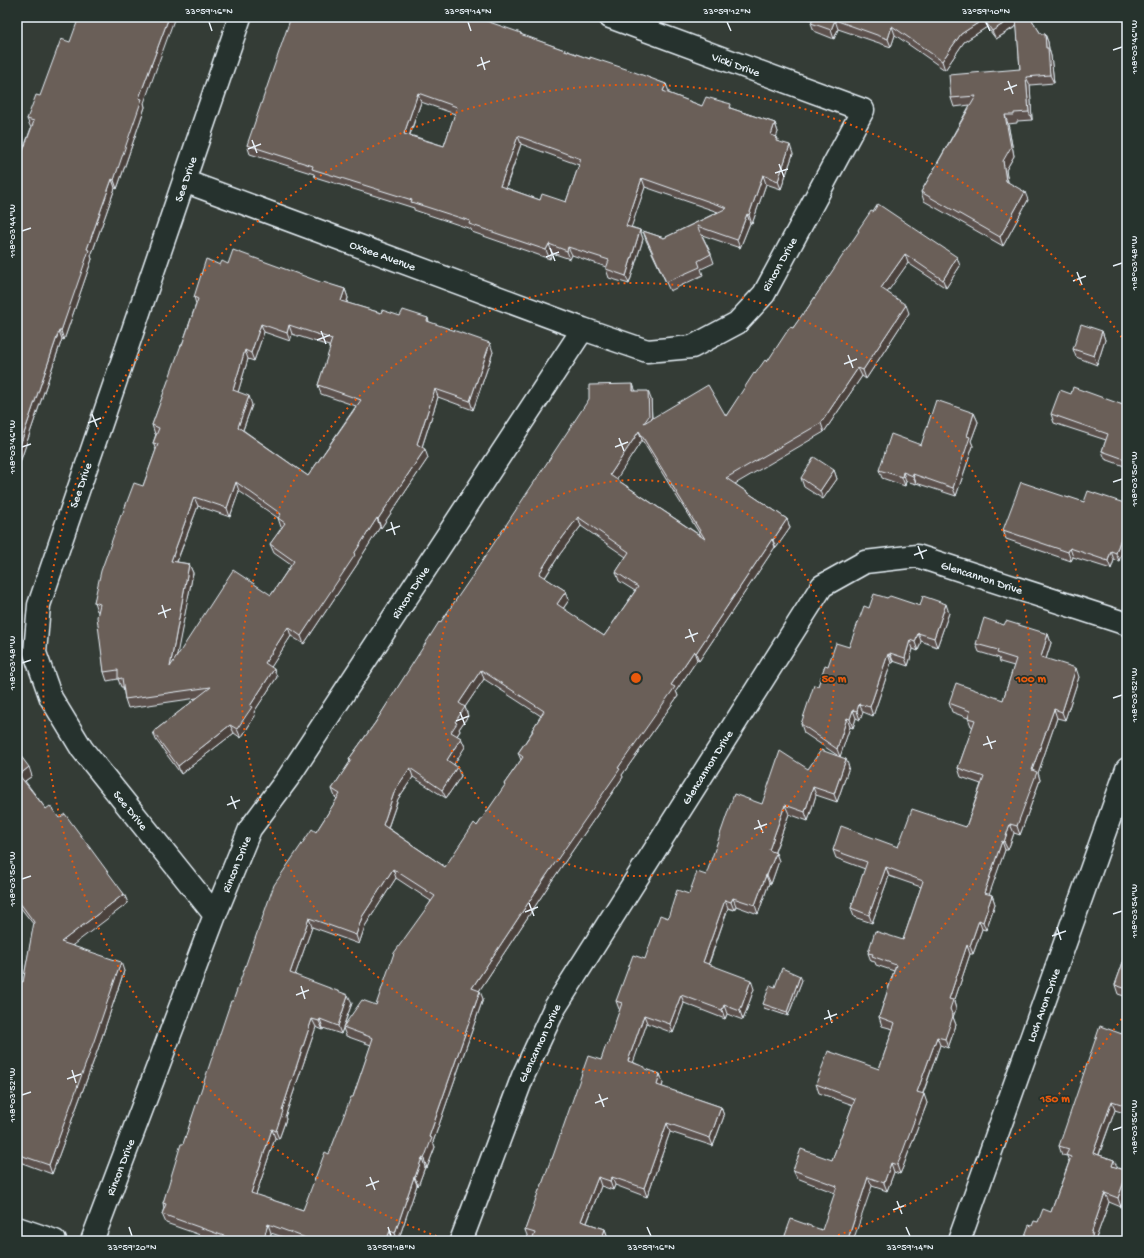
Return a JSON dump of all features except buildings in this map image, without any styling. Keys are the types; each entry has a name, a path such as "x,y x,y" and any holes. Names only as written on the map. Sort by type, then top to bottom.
{"street":[{"name":"See Drive","path":"215,915 82,749 51,698 35,653 39,605 240,17"},
{"name":"Vicki Drive","path":"610,17 863,110"},
{"name":"Rincon Drive","path":"92,1241 215,915 250,829 288,778 583,329 647,351 692,348 737,323 764,294 863,110"},
{"name":"Oxsee Avenue","path":"184,181 583,329"},
{"name":"Glencannon Drive","path":"461,1241 523,1076 554,1010 822,586 865,562 916,556 1127,624"},
{"name":"Loch Avon Drive","path":"959,1241 1127,769"},
{"path":"17,1228 55,1241"}]}
